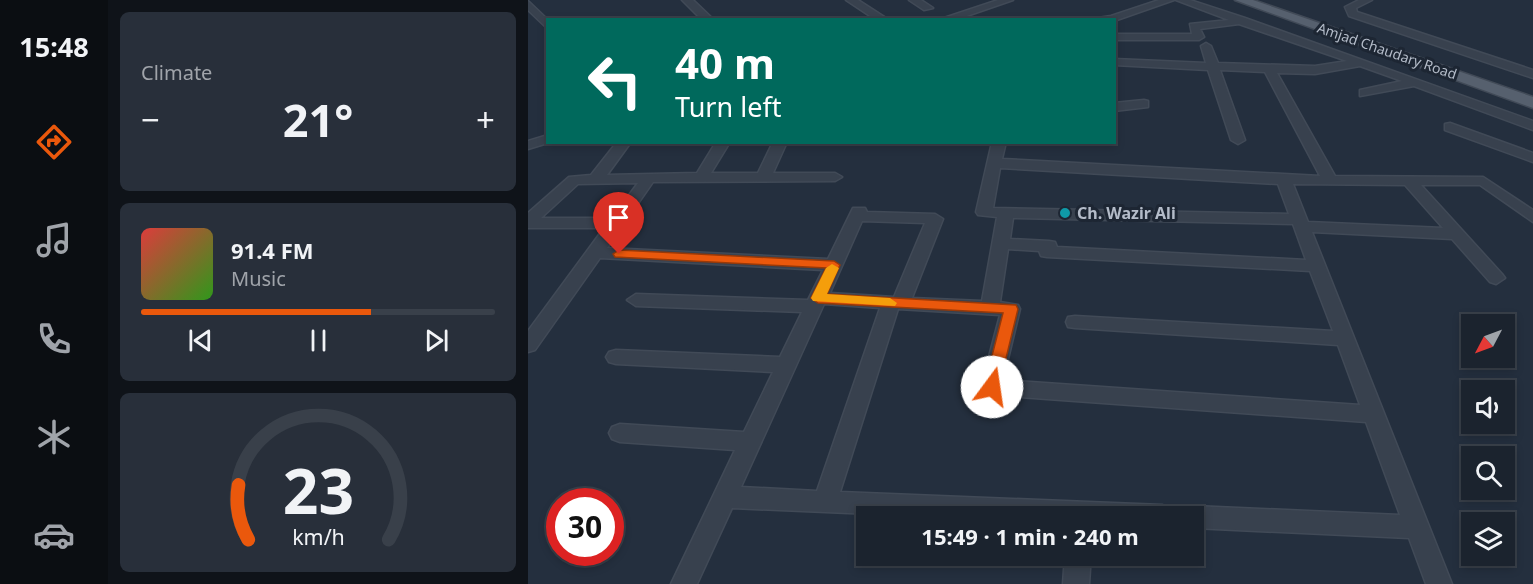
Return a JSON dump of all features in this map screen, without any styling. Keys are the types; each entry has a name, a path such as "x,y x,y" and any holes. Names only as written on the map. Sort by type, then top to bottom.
{"main road":[{"name":"Amjad Chaudary Road","path":"1241,0 1533,103"},
{"name":"Amjad Chaudary Road","path":"1258,0 1533,95"}],"street":[{"path":"687,0 707,18"},
{"path":"853,0 881,18"},
{"path":"914,0 928,8"},
{"path":"979,0 989,5"},
{"path":"949,18 1008,0"},
{"path":"1115,18 1169,0"},
{"path":"1181,0 1242,19 1533,126"},
{"path":"1367,0 1350,7 1353,14 1533,74"},
{"path":"529,2 546,23"},
{"path":"1116,36 1199,37 1194,26 1226,24 1242,19"},
{"path":"1206,46 1238,140"},
{"path":"1234,53 1245,68"},
{"path":"1116,62 1269,69 1328,69 1361,62"},
{"path":"1269,69 1330,180"},
{"path":"1364,93 1412,83"},
{"path":"1116,107 1144,104"},
{"path":"1450,127 1533,158"},
{"path":"528,145 546,140"},
{"path":"596,179 622,144"},
{"path":"701,178 722,144"},
{"path":"763,178 779,144"},
{"path":"999,144 984,212 1301,223 1457,234"},
{"path":"994,163 1284,180 1483,181 1533,217"},
{"path":"528,222 574,180 835,177"},
{"path":"528,345 650,178"},
{"path":"1284,180 1439,584"},
{"path":"1409,181 1496,278"},
{"path":"684,584 858,213 935,219 896,303 825,501"},
{"path":"990,308 1006,213"},
{"path":"528,222 617,223"},
{"path":"1001,244 1049,246 1047,252 1317,266"},
{"path":"595,253 834,265"},
{"path":"636,300 896,303 1011,309 992,387 1374,414"},
{"path":"1075,322 1346,339"},
{"path":"616,357 786,365"},
{"path":"620,433 751,442"},
{"path":"724,497 923,506"},
{"path":"1204,517 1418,527"},
{"path":"1076,584 1077,566"}],"slow traffic":[{"path":"832,268 818,298 890,303"}],"place":[{"name":"Ch. Wazir Ali","path":"1065,213"}],"route":[{"path":"619,254 834,265 818,298 1011,309 992,387"}]}
